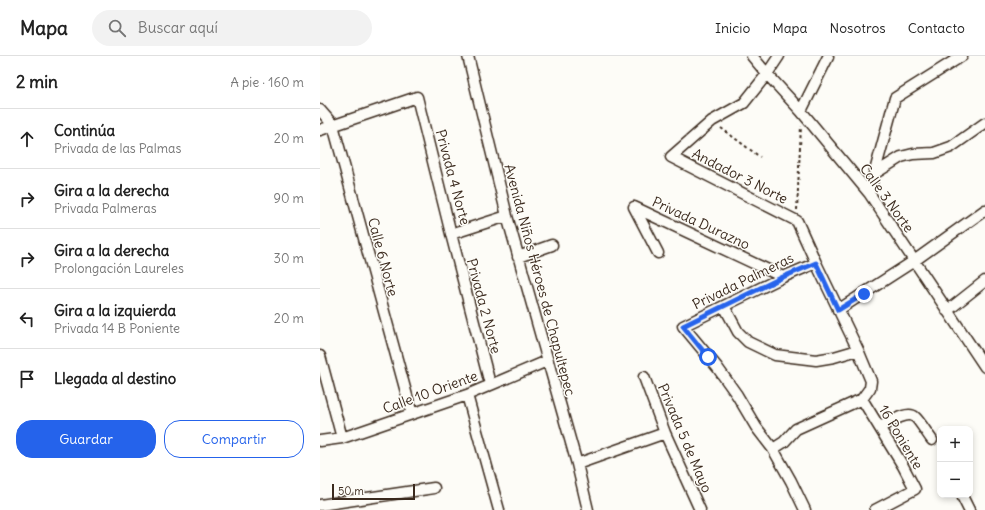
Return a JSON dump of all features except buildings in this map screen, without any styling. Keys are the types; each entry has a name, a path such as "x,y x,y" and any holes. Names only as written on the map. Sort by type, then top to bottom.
{"street":[{"name":"Avenida Niños Héroes de Chapultepec","path":"468,56 507,216 577,464 588,510"},
{"name":"Calle 3 Norte","path":"752,56 801,111 869,193 985,366"},
{"path":"712,121 744,103 779,56"},
{"path":"869,193 895,98 962,56"},
{"path":"801,111 828,58"},
{"name":"Privada 4 Norte","path":"333,126 417,97 451,234 507,216"},
{"name":"Calle 6 Norte","path":"320,110 333,126 412,414"},
{"name":"Andador 3 Norte","path":"712,121 671,156 797,221"},
{"path":"874,174 901,158 913,154 934,153 951,147 985,122"},
{"path":"320,130 333,126"},
{"name":"Privada Durazno","path":"658,253 634,207 783,277"},
{"path":"838,310 914,261 985,210"},
{"path":"797,221 858,350 871,381 870,388 862,399 796,429 784,442 773,449 791,481 804,510"},
{"name":"Privada 2 Norte","path":"451,234 490,384"},
{"path":"518,257 552,244"},
{"name":"Privada Palmeras","path":"773,449 756,427 737,395 717,367 683,326 783,277 816,263"},
{"path":"947,311 985,281"},
{"path":"724,306 738,332 748,342 775,355 816,360 858,350"},
{"path":"320,356 342,438"},
{"name":"Calle 10 Oriente","path":"320,441 342,438 467,395 547,361"},
{"name":"Privada 5 de Mayo","path":"644,377 664,433 696,509"},
{"path":"467,395 499,510"},
{"name":"16 Poniente","path":"862,399 916,489 875,510"},
{"path":"880,428 909,414 914,416 932,440"},
{"path":"577,464 664,433"},
{"path":"320,506 434,488"},
{"path":"963,498 970,510"}],"path":[{"path":"797,221 801,111"},
{"path":"712,121 760,157"}],"route":[{"path":"708,357 683,326 783,277 816,263 838,310 864,294"}]}
